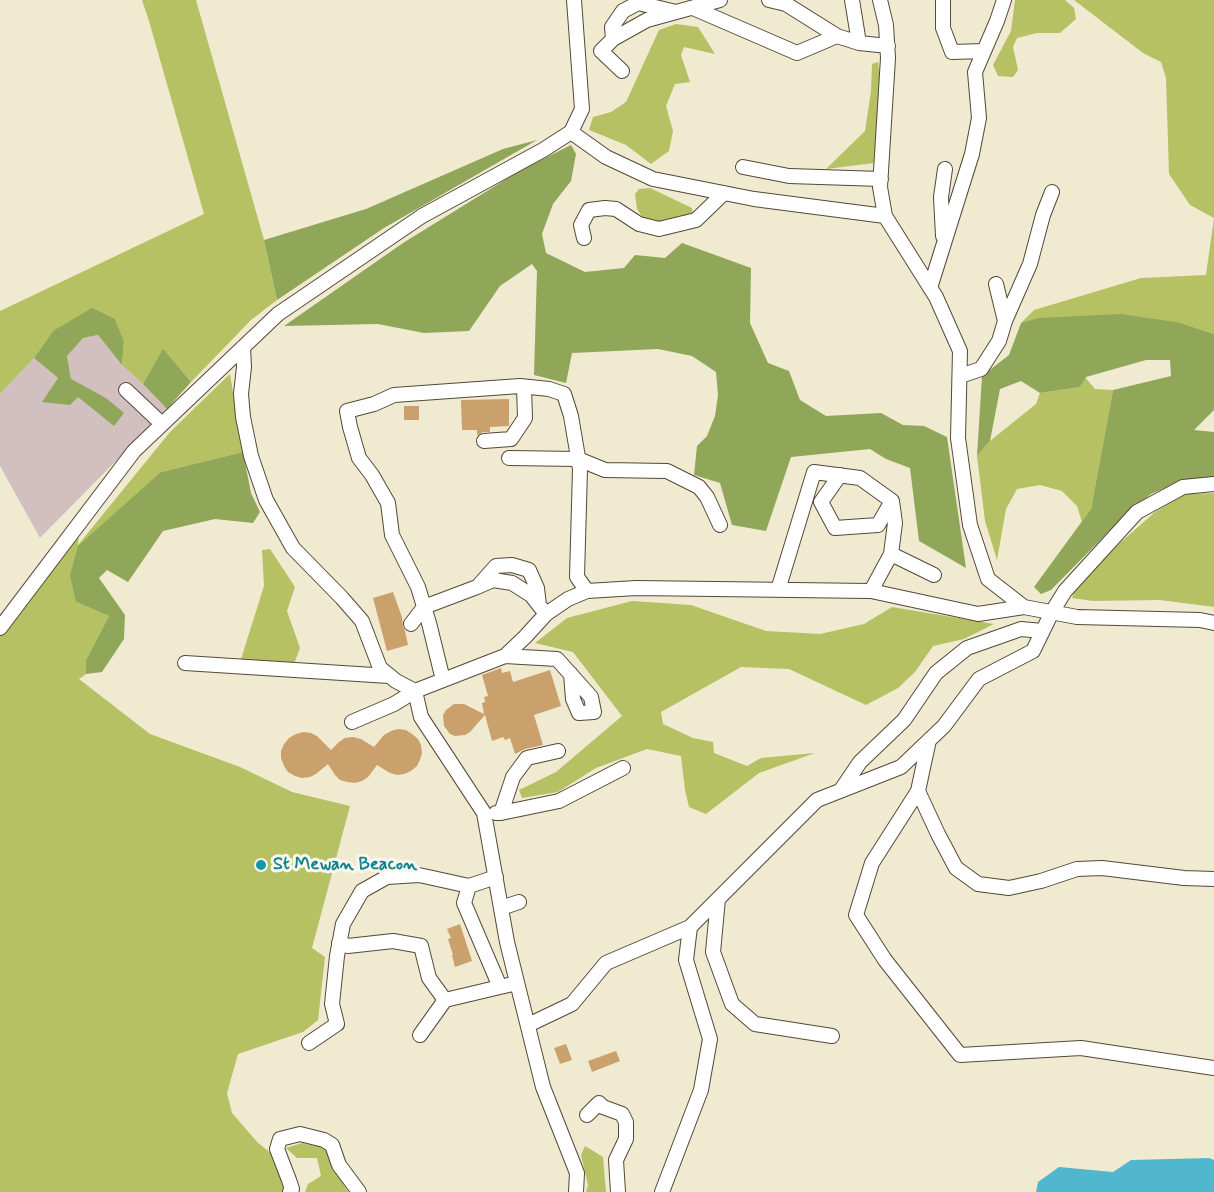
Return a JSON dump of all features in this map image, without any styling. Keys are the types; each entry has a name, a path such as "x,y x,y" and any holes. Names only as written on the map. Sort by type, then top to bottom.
{"street":[{"path":"0,628 134,451 279,314 422,216 543,150 571,132 582,109 574,0"},
{"path":"622,71 601,51 614,39 647,20 720,0"},
{"path":"769,0 786,4 837,36 859,43 888,46"},
{"path":"852,0 859,43"},
{"path":"880,0 888,46 880,187 885,216 936,297 960,351 958,438 970,525 988,579 1024,607"},
{"path":"943,0 944,28 952,52 984,51"},
{"path":"930,288 972,154 979,118 975,72 1004,0"},
{"path":"614,39 612,27 623,11 638,3 676,12"},
{"path":"693,8 797,53 837,36"},
{"path":"571,132 606,157 653,179 754,199 885,216"},
{"path":"743,166 789,176 881,179"},
{"path":"944,244 941,198 945,169"},
{"path":"960,376 981,369 999,341 1005,321 1030,264 1043,215 1052,192"},
{"path":"584,238 581,225 589,210 616,209 639,224 658,229 696,220 724,193"},
{"path":"996,284 1005,321"},
{"path":"243,347 244,367 241,394 243,417 251,456 266,500 294,548 362,621 380,668 415,692 421,717 484,813 507,942 517,984 543,1088 577,1173 576,1192"},
{"path":"484,441 511,439 525,418 524,387"},
{"path":"443,680 418,587 392,536 388,503 359,458 347,411 374,404 394,395 524,387 549,389 564,394 571,416 580,469 577,577 586,591"},
{"path":"126,390 162,424"},
{"path":"509,458 578,459 605,471 667,471 699,488 707,497 720,525"},
{"path":"778,590 814,472 860,478 892,501 895,523 891,554 871,591"},
{"path":"840,475 821,502 835,528 878,525 892,501"},
{"path":"528,1025 572,1004 606,963 690,927 817,800 901,767 944,726 979,679 1033,651 1065,591 1137,512 1183,487 1214,484"},
{"path":"891,554 934,575"},
{"path":"477,587 496,566 512,565 529,570 537,588 542,610"},
{"path":"411,624 424,607 493,580 512,583 531,595 542,610"},
{"path":"352,722 394,705 415,692 505,656 525,637 542,610 586,591 636,588 871,591 978,614 1024,607 1077,617 1200,620 1214,623"},
{"path":"841,790 860,762 904,720 936,673 959,654 967,648 1021,629 1042,632"},
{"path":"505,656 557,659 571,674"},
{"path":"185,663 389,676"},
{"path":"929,741 918,791 872,862 856,915 885,960 960,1055 1081,1048 1214,1068"},
{"path":"501,813 513,777 527,758 558,751"},
{"path":"484,813 501,813 559,801 623,768"},
{"path":"918,791 956,868 978,884 1009,888 1041,881 1077,869 1102,868 1184,878 1214,879"},
{"path":"309,1043 337,1024 332,1004 339,944 343,924 362,891 387,877 419,875 470,886 496,877"},
{"path":"470,886 464,903 500,987"},
{"path":"718,899 713,952 732,1004 755,1024 832,1036"},
{"path":"501,908 519,902"},
{"path":"662,1192 701,1090 710,1039 686,960 690,927"},
{"path":"339,944 348,946 393,941 421,946 429,978 445,1000"},
{"path":"420,1035 445,1000 517,984"},
{"path":"587,1115 599,1103 603,1107 622,1114 626,1122 626,1139 616,1160 618,1192"},
{"path":"290,1192 289,1180 277,1149 280,1139 300,1134 332,1144 339,1165 359,1192"}],"shaded area":[{"path":"98,335 122,365 167,409 40,538 0,466 0,394 34,358 58,378 42,402 77,396 106,398 71,380 67,356 82,338"}],"green space":[{"path":"142,0 196,0 264,240 277,300 251,320 191,382 163,350 143,384 122,365 124,341 115,319 53,331 34,358 0,394 0,311 204,214"},
{"path":"1015,0 1065,0 1074,8 1076,19 1060,33 1037,33 1017,38 1013,47 1018,70 1013,77 998,76 993,65 1011,31"},
{"path":"1074,0 1214,0 1214,218 1190,205 1169,174 1166,78 1161,62 1143,53"},
{"path":"676,24 698,27 715,54 684,47 681,55 690,82 675,84 666,106 673,131 669,151 651,164 626,145 589,130 593,117 611,112 626,102 659,30"},
{"path":"878,62 882,93 877,155 874,163 826,169 865,131 871,91 872,64"},
{"path":"537,140 384,228 277,300 264,240 366,209 503,149"},
{"path":"571,145 576,154 571,181 553,204 542,234 546,253 585,272 624,268 635,255 665,258 682,243 751,268 750,323 768,363 789,371 800,400 826,416 881,413 903,425 924,426 947,437 966,568 919,541 910,468 886,459 870,449 791,457 766,531 732,525 720,483 694,475 697,446 707,436 715,416 718,395 716,372 692,356 658,349 572,353 566,383 534,375 537,271 532,264 500,286 469,331 424,333 378,324 284,326 403,243 521,170"},
{"path":"650,188 692,208 693,215 660,226 646,222 637,209 635,194 639,189"},
{"path":"1214,218 1214,334 1181,323 1021,323 1034,310 1141,278 1206,275"},
{"path":"92,308 115,319 124,341 122,365 98,335 83,338 67,356 71,379 106,398 124,413 114,426 78,397 70,405 42,402 58,378 34,358 53,331"},
{"path":"1121,314 1181,323 1214,334 1214,410 1194,430 1214,432 1214,478 1182,481 1151,494 1122,518 1051,590 1041,594 1034,587 1091,509 1113,390 1171,376 1170,360 1146,360 1086,377 1080,387 1040,393 1021,381 1000,389 990,441 977,456 982,376 1009,355 1021,323 1039,318"},
{"path":"163,349 191,382 167,409 143,384"},
{"path":"230,374 243,452 161,472 76,602 109,616 86,660 86,674 79,679 150,734 240,767 292,792 350,806 312,948 325,957 318,1020 303,1032 238,1054 227,1093 232,1113 258,1143 272,1154 284,1185 282,1192 0,1192 0,628 80,522 78,545 170,432"},
{"path":"1085,377 1095,389 1113,390 1091,509 1082,522 1077,506 1062,491 1040,485 1017,489 1006,509 997,560 985,521 977,456 990,441 1036,404 1040,393 1080,387"},
{"path":"243,452 251,493 260,512 253,523 215,519 163,531 128,582 107,570 99,578 125,615 124,639 102,672 86,674 86,660 109,616 76,602 70,575 78,546 161,472"},
{"path":"1214,493 1214,607 1160,600 1093,601 1072,598 1076,586 1155,512 1185,494"},
{"path":"270,549 295,587 287,611 300,648 294,664 241,659 264,586 262,550"},
{"path":"632,601 691,605 766,631 820,634 864,624 892,607 994,624 964,639 933,646 915,672 898,688 866,705 789,669 741,667 661,712 663,724 693,738 713,742 714,753 747,766 761,758 815,753 759,773 706,814 689,807 681,756 647,749 596,768 558,792 522,798 519,790 556,772 622,716 573,652 535,643 567,618"},
{"path":"302,1143 326,1148 348,1192 305,1192 308,1184 321,1176 317,1158 297,1158 286,1148"},
{"path":"585,1146 603,1157 606,1192 586,1192 588,1185 581,1155"}],"water":[{"path":"1209,1158 1214,1160 1214,1192 1036,1192 1038,1182 1059,1167 1113,1172 1131,1160"}],"building":[{"path":"509,399 509,426 490,427 490,432 478,435 477,430 462,430 461,400"},
{"path":"404,406 419,406 419,420 404,420"},
{"path":"393,592 402,617 408,645 387,651 373,598"},
{"path":"501,668 502,673 510,671 513,682 550,670 561,706 534,715 543,745 515,754 510,738 505,740 503,737 492,741 485,715 465,735 450,734 444,726 443,715 454,704 464,704 484,714 482,703 485,702 484,697 488,696 482,675"},
{"path":"398,729 412,734 421,745 422,753 417,766 404,774 390,773 377,765 362,781 347,782 340,780 328,764 316,774 302,778 288,772 281,758 281,751 289,738 303,732 317,736 331,750 345,738 353,737 374,747 384,735"},
{"path":"460,924 472,961 455,967 448,939 451,938 447,929"},
{"path":"566,1044 572,1060 560,1064 554,1048"},
{"path":"616,1051 620,1061 592,1072 588,1061"}],"place":[{"name":"St Mewan Beacon","path":"261,865"}]}
